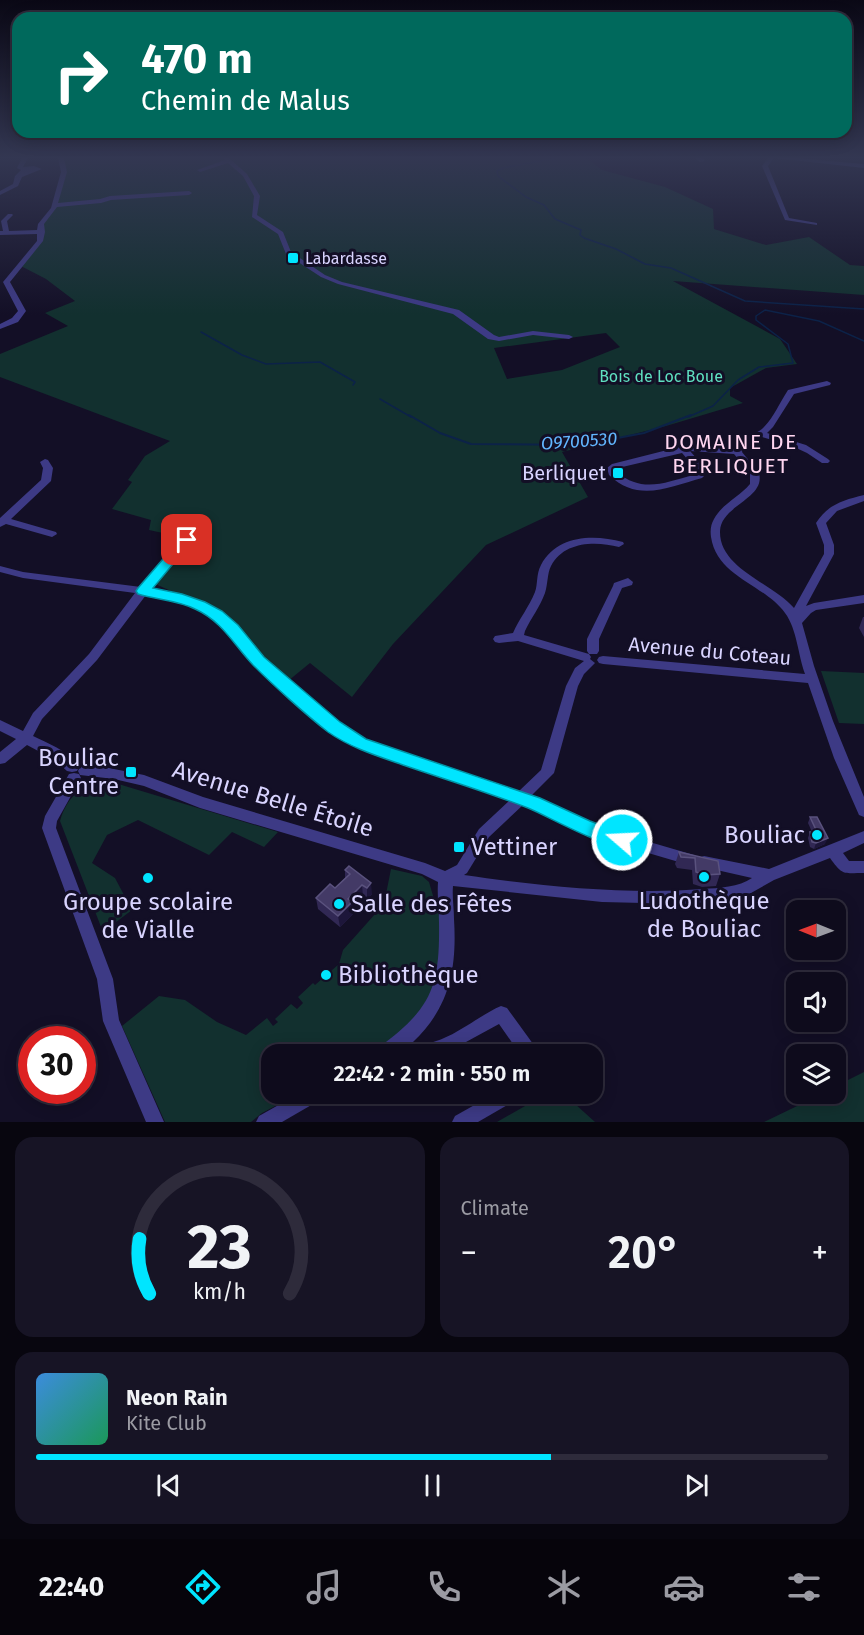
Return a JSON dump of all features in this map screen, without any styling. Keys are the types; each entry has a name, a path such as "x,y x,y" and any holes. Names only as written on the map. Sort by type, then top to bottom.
{"street":[{"path":"0,327 15,320 21,313 22,307 6,282 39,243 42,222 51,210"},
{"path":"255,210 254,216 282,233 288,253 323,276 340,283 456,312 492,337 499,339 533,333 569,337"},
{"path":"783,210 787,219 815,224"},
{"path":"10,215 4,221 3,232 42,231"},
{"path":"761,434 791,392 827,383"},
{"path":"737,452 745,439 761,434 798,444 813,451 825,461"},
{"path":"684,450 699,471 697,478 647,489 616,477 612,473 612,468 615,466 691,447 737,452 755,474 756,482 751,489 717,521 716,541 731,566 747,580 778,599 793,616 849,782 864,811"},
{"path":"2,522 46,481 49,474 45,462"},
{"path":"795,623 796,614 829,554 829,545 821,523 826,513 837,506 864,498"},
{"path":"2,522 52,534"},
{"path":"518,637 521,626 540,591 545,568 554,553 586,540 604,539 619,544"},
{"path":"0,759 25,739 37,716 93,657 143,591 187,540"},
{"path":"0,569 23,575 177,597 200,605 216,614 233,629 258,661 279,680 334,727 361,743 534,803 584,826 635,844 698,861 769,874"},
{"path":"399,1044 427,1018 442,990 447,933 446,878 462,869 476,844 519,798 547,773 572,686 589,657 593,639 618,586 628,582"},
{"path":"795,623 807,610 814,607 864,600"},
{"path":"499,639 518,637 589,657"},
{"name":"Avenue du Coteau","path":"589,657 598,664 603,660 813,679"},
{"path":"0,725 60,756 77,772 50,820 49,828 105,979 111,1021 155,1122"},
{"name":"Avenue Belle Étoile","path":"77,772 115,773 200,802 425,869 446,878 564,894 702,896 750,887 764,881 769,874 864,837"},
{"path":"833,851 845,867 864,867"},
{"path":"446,1044 501,1014 523,1044"},
{"path":"265,1122 296,1104"},
{"path":"461,1122 492,1104"}],"green space":[{"name":"Bois de Loc Boue","path":"713,210 714,229 766,245 809,237 850,265 864,266 864,295 673,281 780,339 797,364 766,368 730,388 730,396 743,403 666,426 562,452 588,497 486,545 393,644 352,697 310,663 288,681 262,660 226,616 151,582 186,538 149,530 151,520 112,509 132,482 128,480 145,456 170,441 0,377 0,354 68,326 45,313 75,301 46,279 19,265 38,245 41,226 51,212","holes":["606,333 620,347 562,370 507,379 494,348"]},
{"path":"821,671 864,673 864,724 839,723"},
{"path":"105,780 278,832 264,847 232,832 209,855 138,820 107,835 92,863 115,878 132,910 103,932 60,821 67,805 76,793 89,785"},
{"path":"391,869 422,876 429,882 441,923 440,964 432,994 419,1016 384,1044 261,1044 261,1104 279,1104 251,1122 165,1122 122,1026 159,996 185,1000 217,1022 246,1035 267,1018 273,1026 278,1022 275,1019 291,1004 297,1009 303,1003 298,997 339,964 343,950 384,904"},
{"path":"864,1072 864,1122 764,1122 801,1104 846,1104 846,1081"},
{"path":"528,1104 575,1104 595,1122 497,1122"}],"building":[{"path":"810,817 817,817 828,838 816,843 812,842 810,832 817,832"},
{"path":"679,852 718,861 720,874 705,875 696,872 695,858 681,857"},
{"path":"349,866 371,883 367,888 362,885 348,899 352,902 338,916 316,898 330,884 335,888 350,874 345,870"}],"waterway":[{"path":"548,210 555,219 581,230 580,235 584,238 616,249 645,264 671,268 745,301 864,309"},
{"name":"O9700530","path":"688,417 713,406 738,380 759,367 793,363 788,344 756,320 756,316 765,310 819,321 864,341"},
{"name":"O9700530","path":"201,332 242,355 266,364 320,362 355,382 353,385"},
{"name":"O9700530","path":"380,399 411,417"},
{"name":"O9700530","path":"409,415 440,433 471,444 581,445 644,433 691,415"}],"place":[{"name":"Labardasse","path":"293,258"},
{"name":"Berliquet","path":"618,473"},
{"name":"Bouliac Centre","path":"131,772"},
{"name":"Bouliac","path":"817,835"},
{"name":"Vettiner","path":"459,847"},
{"name":"Ludothèque de Bouliac","path":"704,877"},
{"name":"Groupe scolaire de Vialle","path":"148,878"},
{"name":"Salle des Fêtes","path":"339,904"},
{"name":"Bibliothèque","path":"326,975"}],"district":[{"name":"DOMAINE DE BERLIQUET","path":"731,454"}],"route":[{"path":"187,540 143,591 177,597 200,605 216,614 233,629 258,661 334,727 361,743 534,803 584,826 622,840"}]}
